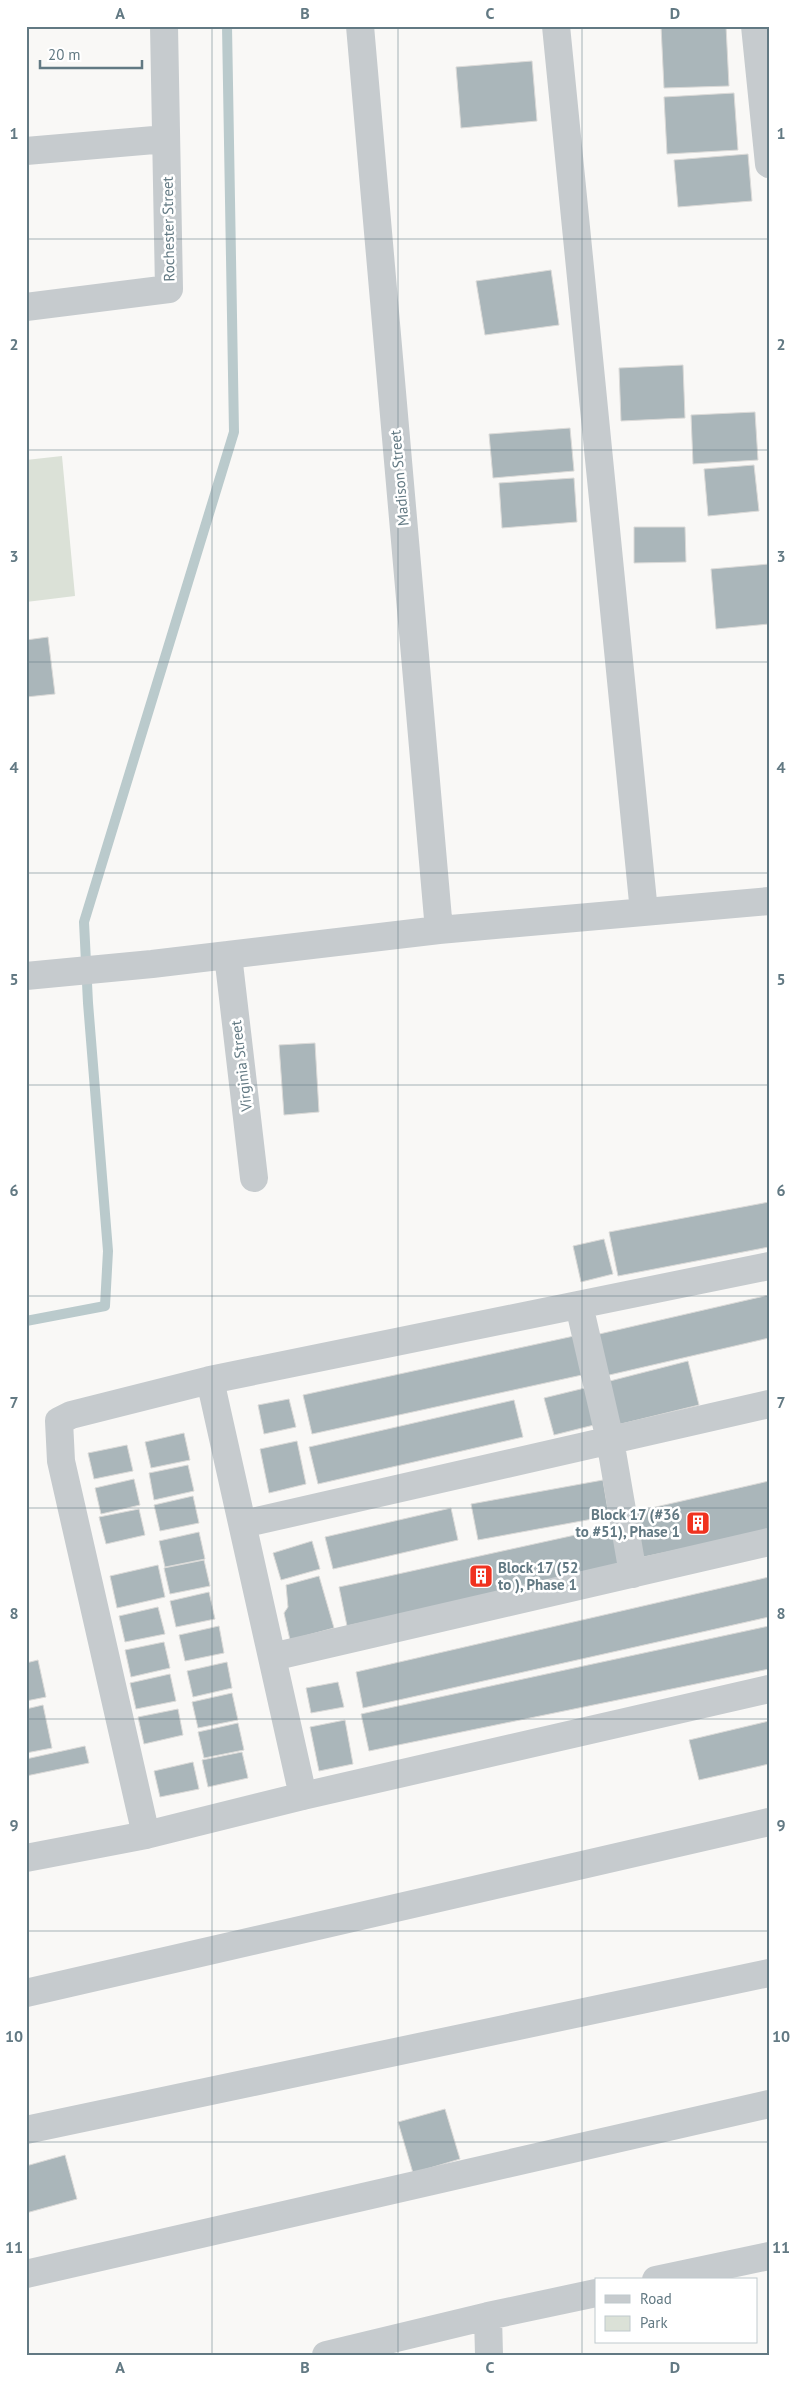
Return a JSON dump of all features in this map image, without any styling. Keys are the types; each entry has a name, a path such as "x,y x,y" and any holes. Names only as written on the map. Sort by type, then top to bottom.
{"street":[{"name":"Rochester Street","path":"26,306 169,289 164,26"},
{"name":"Madison Street","path":"360,26 439,930"},
{"path":"556,26 644,912"},
{"path":"755,26 769,164"},
{"path":"26,151 166,139"},
{"path":"37,975 152,964 439,930 769,901"},
{"name":"Virginia Street","path":"228,955 254,1178"},
{"path":"146,1835 61,1461 59,1421 72,1415 210,1380 769,1266"},
{"path":"579,1305 610,1440 633,1574"},
{"path":"210,1380 303,1796"},
{"path":"242,1524 769,1404"},
{"path":"272,1657 769,1542"},
{"path":"26,1858 146,1835 303,1796 769,1689"},
{"path":"26,1993 769,1822"},
{"path":"26,2130 769,1973"},
{"path":"26,2274 769,2104"},
{"path":"665,2278 769,2256"},
{"path":"326,2355 488,2316 595,2293"},
{"path":"488,2316 489,2355"}],"green space":[{"path":"62,456 75,596 26,602 26,460"}],"building":[{"path":"661,26 726,26 729,86 664,88"},
{"path":"532,61 537,121 461,128 456,67"},
{"path":"734,93 738,150 667,154 664,97"},
{"path":"748,154 752,201 678,207 674,160"},
{"path":"551,270 559,325 485,335 476,281"},
{"path":"683,365 685,418 621,421 619,368"},
{"path":"755,412 758,460 693,464 691,415"},
{"path":"570,428 574,471 493,478 489,434"},
{"path":"754,465 759,511 708,516 704,469"},
{"path":"574,478 577,522 502,528 499,483"},
{"path":"634,527 685,527 686,562 634,563"},
{"path":"769,564 769,624 716,629 711,569"},
{"path":"48,637 55,694 26,697 26,640"},
{"path":"315,1043 319,1112 284,1115 279,1045"},
{"path":"769,1202 769,1247 618,1276 609,1232"},
{"path":"604,1239 613,1274 581,1282 573,1246"},
{"path":"769,1295 769,1338 605,1376 595,1335"},
{"path":"574,1336 582,1375 312,1434 303,1395"},
{"path":"688,1361 699,1405 617,1425 606,1382"},
{"path":"589,1387 598,1424 554,1435 544,1398"},
{"path":"289,1399 296,1427 264,1434 258,1405"},
{"path":"514,1400 523,1437 318,1484 309,1447"},
{"path":"184,1433 190,1460 151,1468 145,1442"},
{"path":"297,1441 306,1484 269,1493 260,1449"},
{"path":"127,1445 133,1471 94,1479 88,1453"},
{"path":"188,1465 194,1491 154,1500 149,1473"},
{"path":"134,1479 140,1505 101,1514 95,1488"},
{"path":"603,1480 609,1516 478,1540 471,1504"},
{"name":"Block 17 (#36 to #51), Phase 1","path":"769,1481 769,1531 634,1559 625,1514"},
{"path":"193,1496 199,1523 160,1531 154,1505"},
{"path":"451,1508 458,1540 333,1569 325,1537"},
{"path":"139,1509 145,1535 106,1544 99,1517"},
{"name":"Block 17 (52 to ), Phase 1","path":"616,1526 624,1565 347,1626 339,1587"},
{"path":"199,1532 205,1559 165,1567 159,1541"},
{"path":"312,1541 320,1569 281,1580 273,1553"},
{"path":"204,1560 210,1586 170,1594 164,1568"},
{"path":"158,1565 165,1597 117,1608 110,1576"},
{"path":"319,1576 334,1628 290,1640 284,1613 288,1607 286,1585"},
{"path":"769,1577 769,1617 363,1708 356,1672"},
{"path":"209,1592 215,1619 176,1627 170,1601"},
{"path":"158,1607 165,1634 125,1642 119,1616"},
{"path":"219,1626 224,1653 185,1661 179,1635"},
{"path":"769,1626 769,1669 369,1751 361,1714"},
{"path":"164,1642 170,1668 131,1677 125,1650"},
{"path":"38,1660 46,1697 26,1701 26,1663"},
{"path":"227,1662 232,1688 193,1697 187,1671"},
{"path":"170,1674 176,1701 136,1709 130,1683"},
{"path":"338,1682 344,1707 311,1713 306,1688"},
{"path":"232,1693 238,1720 198,1728 192,1702"},
{"path":"43,1705 52,1748 26,1753 26,1709"},
{"path":"178,1709 183,1735 144,1744 138,1717"},
{"path":"345,1720 353,1764 319,1771 310,1727"},
{"path":"769,1721 769,1764 699,1780 689,1740"},
{"path":"238,1723 244,1750 204,1758 198,1732"},
{"path":"85,1746 89,1763 26,1776 26,1759"},
{"path":"242,1752 248,1778 208,1787 202,1760"},
{"path":"193,1762 199,1789 160,1797 154,1771"},
{"path":"445,2109 460,2159 413,2173 398,2122"},
{"path":"65,2155 77,2199 26,2213 26,2166"}],"waterway":[{"path":"26,1321 105,1306 108,1251 88,1003 84,922 234,432 227,26"}],"place":[{"name":"Block 17 (#36 to #51), Phase 1","path":"698,1523"},
{"name":"Block 17 (52 to ), Phase 1","path":"481,1576"}]}
